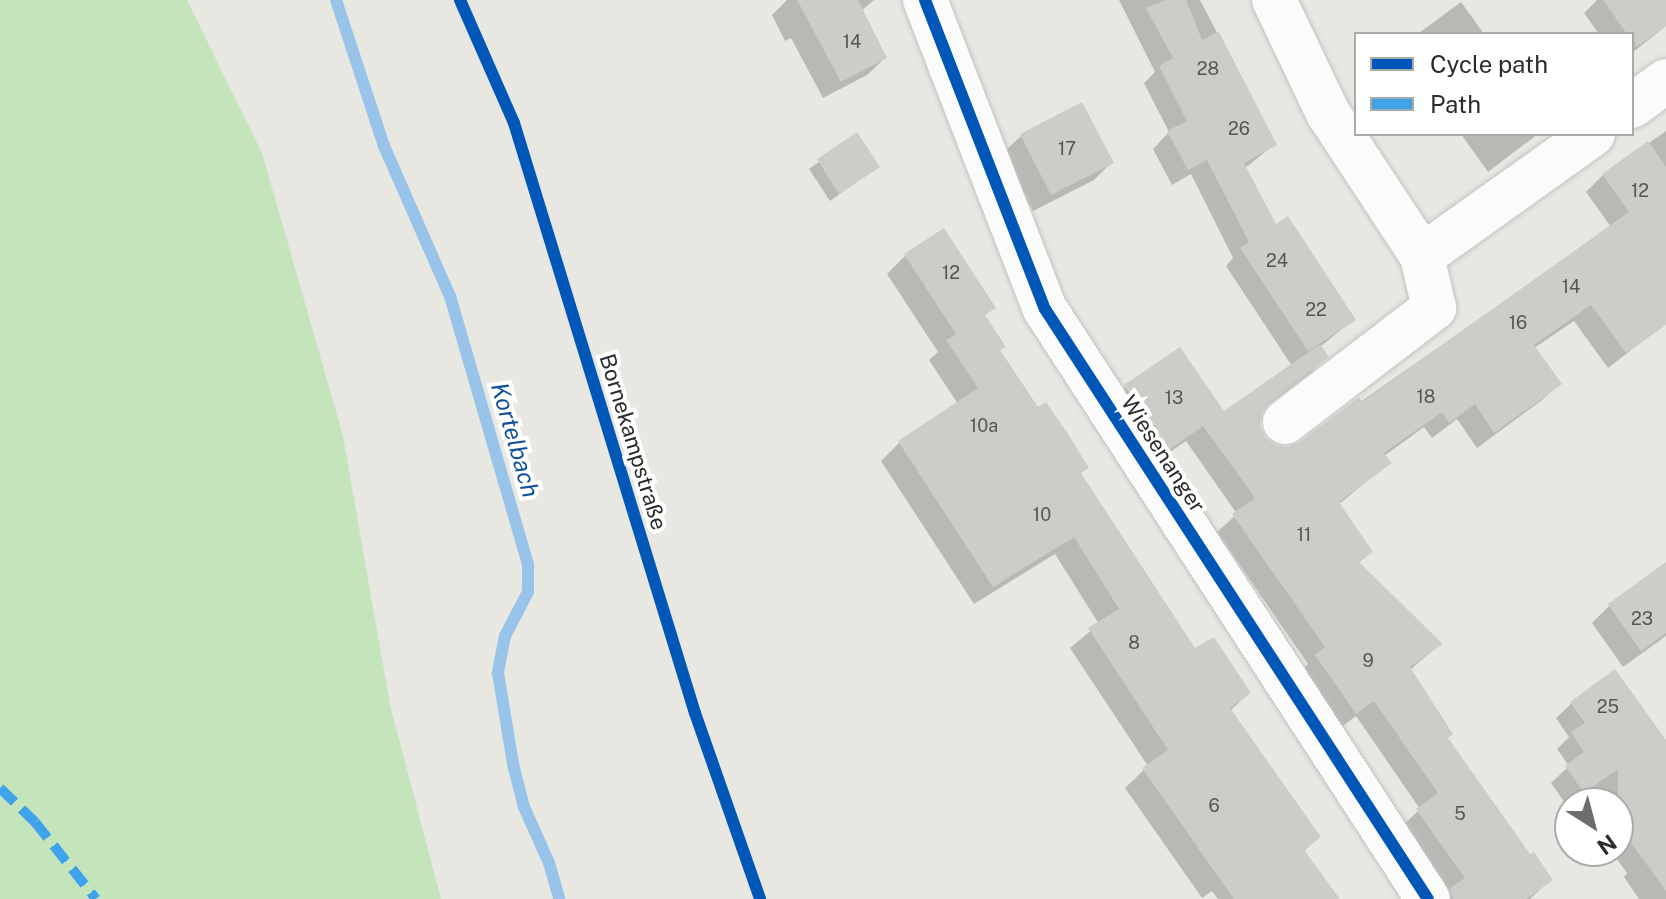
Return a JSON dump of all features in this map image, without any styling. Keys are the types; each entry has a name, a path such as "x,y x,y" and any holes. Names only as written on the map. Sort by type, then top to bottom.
{"street":[{"name":"Wiesenanger","path":"925,0 1045,309 1428,899"},
{"path":"1274,0 1328,113 1422,256 1434,308 1285,422"},
{"path":"1634,105 1666,81"},
{"path":"1422,256 1590,136"}],"green space":[{"path":"0,0 187,0 262,153 343,436 390,705 441,899 0,899"}],"building":[{"path":"797,0 858,0 887,58 841,82"},
{"path":"1165,0 1186,0 1202,40 1219,32 1277,145 1244,163 1276,224 1288,216 1356,320 1308,351 1240,248 1249,242 1207,160 1188,170 1167,131 1187,121 1159,66 1173,58 1146,8"},
{"path":"1603,0 1666,0 1666,26 1636,47 1634,32 1626,32"},
{"path":"1082,102 1114,163 1051,195 1020,134"},
{"path":"857,132 880,167 839,194 817,159"},
{"path":"1648,141 1666,167 1666,325 1626,353 1591,305 1534,345 1562,384 1494,433 1475,404 1449,423 1442,412 1384,453 1392,463 1339,502 1373,552 1359,562 1443,644 1410,667 1453,734 1448,738 1530,854 1534,852 1553,880 1526,899 1453,899 1450,888 1465,878 1416,809 1438,793 1374,701 1356,714 1315,655 1325,647 1232,514 1255,498 1203,426 1169,450 1124,385 1180,347 1224,411 1320,344 1329,357 1270,402 1262,413 1260,426 1265,437 1275,445 1287,447 1300,442 1359,397 1362,402 1629,212 1602,174"},
{"path":"944,228 996,308 985,315 1006,347 1000,350 1038,407 1046,402 1068,434 1089,468 1081,473 1195,648 1214,637 1251,693 1230,708 1321,837 1304,850 1340,899 1234,899 1142,768 1168,750 1088,628 1119,609 1074,537 993,587 898,441 978,388 946,340 956,334 904,254"},
{"path":"1666,562 1666,633 1641,651 1608,604"},
{"path":"1615,669 1666,740 1666,891 1634,847 1634,787 1618,787 1618,769 1592,787 1580,787 1565,766 1584,752 1571,732 1585,723 1570,702"}],"waterway":[{"name":"Kortelbach","path":"336,0 384,146 450,296 528,564 528,592 505,636 498,673 513,764 524,807 549,863 559,899"}],"marked path":[{"path":"0,788 35,822 96,899"}],"cycle path":[{"name":"Bornekampstraße","path":"460,0 514,123 695,713 760,899"},
{"path":"925,0 1045,309 1428,899"}]}
